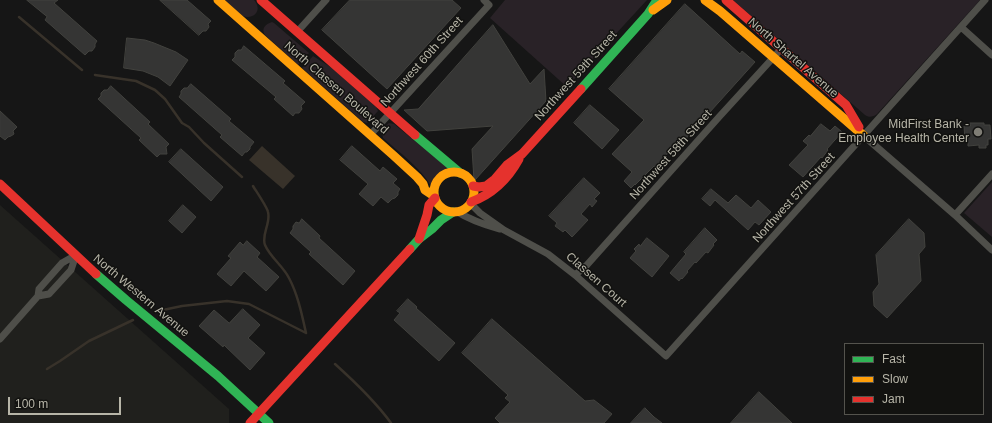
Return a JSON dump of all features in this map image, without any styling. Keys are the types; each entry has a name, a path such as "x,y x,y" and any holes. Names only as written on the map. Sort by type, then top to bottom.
{"main road":[{"name":"North Classen Boulevard","path":"218,0 371,134 417,177 423,184 425,190 434,197 443,209 454,212"},
{"name":"North Classen Boulevard","path":"261,0 460,173 468,178 473,186"},
{"name":"Northwest 59th Street","path":"473,186 486,186 507,165 522,154 648,14 657,0"},
{"name":"Northwest 59th Street","path":"648,14 667,0"},
{"name":"North Shartel Avenue","path":"705,0 774,57 864,136"},
{"name":"North Shartel Avenue","path":"726,0 846,105 864,136"},
{"name":"Northwest 59th Street","path":"470,202 479,200 497,187 514,168 522,154"},
{"path":"419,239 429,205 434,197 437,181 440,177 450,172 460,173"},
{"name":"North Western Avenue","path":"0,184 76,256 126,300 218,376 269,423"},
{"path":"250,423 419,239 441,220 454,212 463,209 470,202 473,194 473,186"}],"street":[{"path":"297,32 326,0"},
{"name":"Northwest 57th Street","path":"666,356 985,0"},
{"name":"Northwest 60th Street","path":"371,134 486,2"},
{"path":"961,28 992,55"},
{"name":"Northwest 58th Street","path":"575,275 586,266 782,48"},
{"name":"North Shartel Avenue","path":"864,136 955,215 992,250"},
{"path":"955,215 992,174"},
{"name":"Classen Court","path":"470,202 480,213 504,230 548,254 575,275 666,356"},
{"name":"Classen Court","path":"454,212 482,224 504,230"},
{"path":"0,339 38,296 39,288 62,263 76,256"},
{"path":"38,296 49,294 71,270 76,256"}],"shaded area":[{"path":"224,0 254,0 258,7 257,11 251,17 243,16"},
{"path":"505,0 647,0 567,87 490,18"},
{"path":"733,0 980,0 877,114 870,117 866,116"},
{"path":"272,22 309,53 298,65 265,35 263,31 264,27"},
{"path":"313,56 332,68 376,107 378,111 367,123 363,122 302,68"},
{"path":"389,123 394,124 449,169 437,175 431,186 415,166 383,138 383,129"},
{"path":"262,146 295,176 283,189 249,160"},
{"path":"992,182 992,237 964,213"},
{"path":"0,205 229,409 229,423 0,423"}],"building":[{"path":"27,0 58,0 54,3 97,41 95,47 92,51 89,51 85,55 45,20 47,17"},
{"path":"160,0 187,0 211,21 208,24 209,27 206,31 203,31 199,35"},
{"path":"350,0 452,0 461,8 387,89 322,30"},
{"path":"685,4 740,54 742,51 755,62 673,153 670,151 655,167 654,166 631,188 624,181 632,172 612,154 644,120 609,89"},
{"path":"493,25 530,84 544,69 546,101 474,180 472,149 493,126 427,131 404,110 418,109"},
{"path":"127,38 145,40 154,43 176,52 188,60 170,86 158,77 143,71 124,68"},
{"path":"244,46 285,81 283,83 305,102 301,106 302,109 299,113 295,113 293,116 274,99 276,97 232,60 235,57 235,53 238,50 241,50"},
{"path":"191,84 231,119 229,121 254,142 250,149 242,156 220,137 222,135 179,97 181,91"},
{"path":"111,86 150,122 148,124 169,144 166,147 167,154 160,154 157,157 139,140 141,138 98,99 104,90 107,90"},
{"path":"590,105 619,130 602,149 574,123"},
{"path":"0,111 17,127 13,131 14,134 5,140 0,136"},
{"name":"MidFirst Bank - Employee Health Center","path":"970,123 984,123 984,125 990,125 991,139 988,139 988,145 986,145 986,148 979,148 979,145 968,146 968,140 965,140 964,126 970,126"},
{"path":"821,124 830,131 835,126 842,132 827,149 828,150 822,158 821,157 803,177 789,165 808,145 803,141"},
{"path":"352,146 380,171 383,167 397,179 393,183 400,189 395,198 388,203 381,197 373,206 359,194 368,184 340,160"},
{"path":"181,149 223,187 211,201 169,162"},
{"path":"584,178 600,193 594,199 597,201 592,207 590,204 581,214 588,220 572,237 565,230 563,232 555,226 557,223 549,216"},
{"path":"711,189 728,203 736,195 751,208 758,200 771,212 759,225 755,222 748,230 715,200 710,206 702,199"},
{"path":"183,205 196,217 182,233 169,221"},
{"path":"302,219 320,236 319,238 355,271 343,285 309,254 311,252 290,233 296,222 299,223"},
{"path":"909,219 924,233 925,247 919,254 921,281 887,318 874,306 873,292 879,284 876,255"},
{"path":"705,228 717,240 708,253 706,252 696,263 695,262 679,281 670,273 686,254 684,252"},
{"path":"647,238 669,256 652,277 630,258 636,251 634,249 639,244 640,246"},
{"path":"247,241 260,253 257,257 279,277 266,291 244,271 231,286 217,274 231,258 228,256 240,242 243,245"},
{"path":"408,299 455,343 439,361 394,320 400,313 397,311"},
{"path":"243,309 260,325 248,338 265,353 250,370 224,345 223,347 199,326 214,310 229,323"},
{"path":"492,319 585,401 594,400 612,414 604,423 500,423 495,418 510,402 505,398 508,395 462,353"},
{"path":"759,392 792,423 731,423"},
{"path":"645,408 654,417 662,423 631,423"}],"waterway":[{"path":"19,17 82,70"},
{"path":"95,75 136,81 155,90 165,99 182,123 189,127 204,143 242,177"},
{"path":"253,186 264,203 269,216 264,237 265,245 270,254 286,274 295,291 306,333"},
{"path":"158,311 182,306 227,301 249,304 306,333"},
{"path":"47,369 89,341 133,320"},
{"path":"335,364 364,392 391,423"}],"traffic: fast":[{"path":"581,89 648,14 657,0"},
{"path":"415,135 460,173"},
{"path":"410,249 441,220 453,212"},
{"path":"96,274 218,376 269,423"}],"traffic: slow":[{"path":"218,0 393,155 417,177 423,184 425,190 434,196"},
{"path":"653,10 667,0"},
{"path":"705,0 720,11 864,136"},
{"path":"454,172 465,175 471,181 474,192 471,203 465,209 454,212 443,209 437,203 434,192 437,181 443,175 454,172"}],"traffic: jam":[{"path":"261,0 415,135"},
{"path":"726,0 846,105 859,127"},
{"path":"473,186 486,186 495,179 507,165 522,154 581,89"},
{"path":"471,202 486,195 499,185 510,173 519,159"},
{"path":"0,184 96,274"},
{"path":"419,239 429,205 435,198"},
{"path":"250,423 410,249"}],"place":[{"name":"MidFirst Bank - Employee Health Center","path":"978,132"}]}
